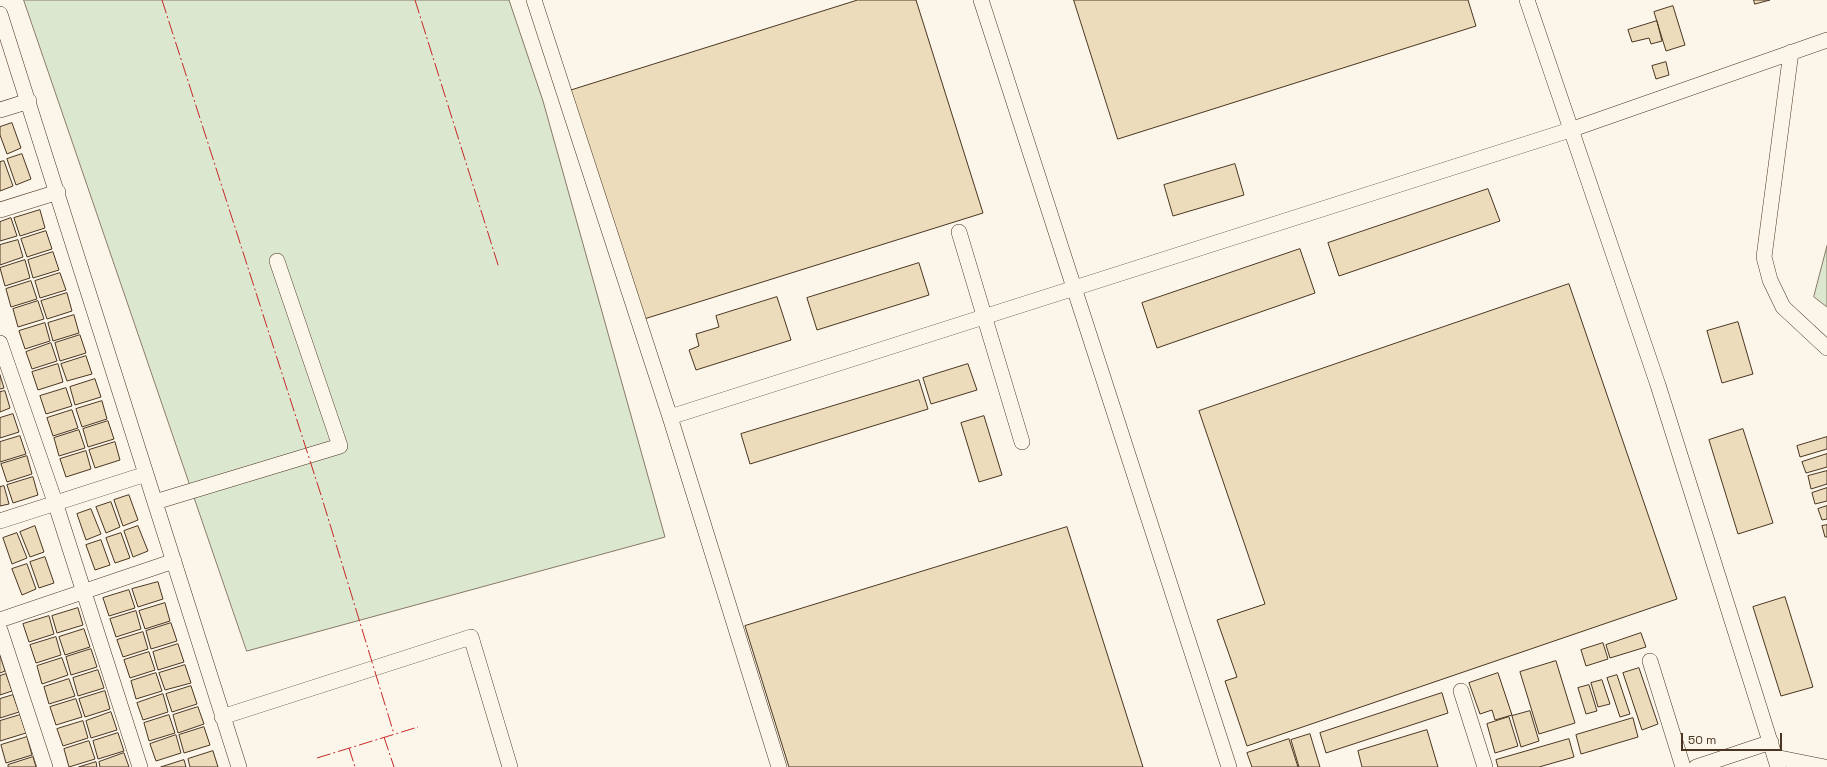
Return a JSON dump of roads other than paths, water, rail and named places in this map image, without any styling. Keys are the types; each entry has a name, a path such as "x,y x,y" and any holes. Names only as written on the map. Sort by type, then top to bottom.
{"street":[{"path":"534,0 670,417 779,767"},
{"path":"981,0 1229,767"},
{"path":"1527,0 1658,386 1777,762 1824,767"},
{"path":"0,14 58,192 222,717 239,767"},
{"path":"670,417 1570,130 1827,40"},
{"path":"1791,52 1764,257 1770,280 1783,306 1827,348"},
{"path":"0,110 29,101"},
{"path":"0,210 58,192"},
{"path":"959,232 1022,442"},
{"path":"155,502 340,446 277,261"},
{"path":"0,343 55,502 140,767"},
{"path":"0,520 146,474"},
{"path":"0,620 83,591 174,562"},
{"path":"0,630 45,767"},
{"path":"222,717 471,637 510,767"},
{"path":"1650,661 1684,767"},
{"path":"1461,691 1485,767"},
{"path":"1696,767 1771,742"}]}
